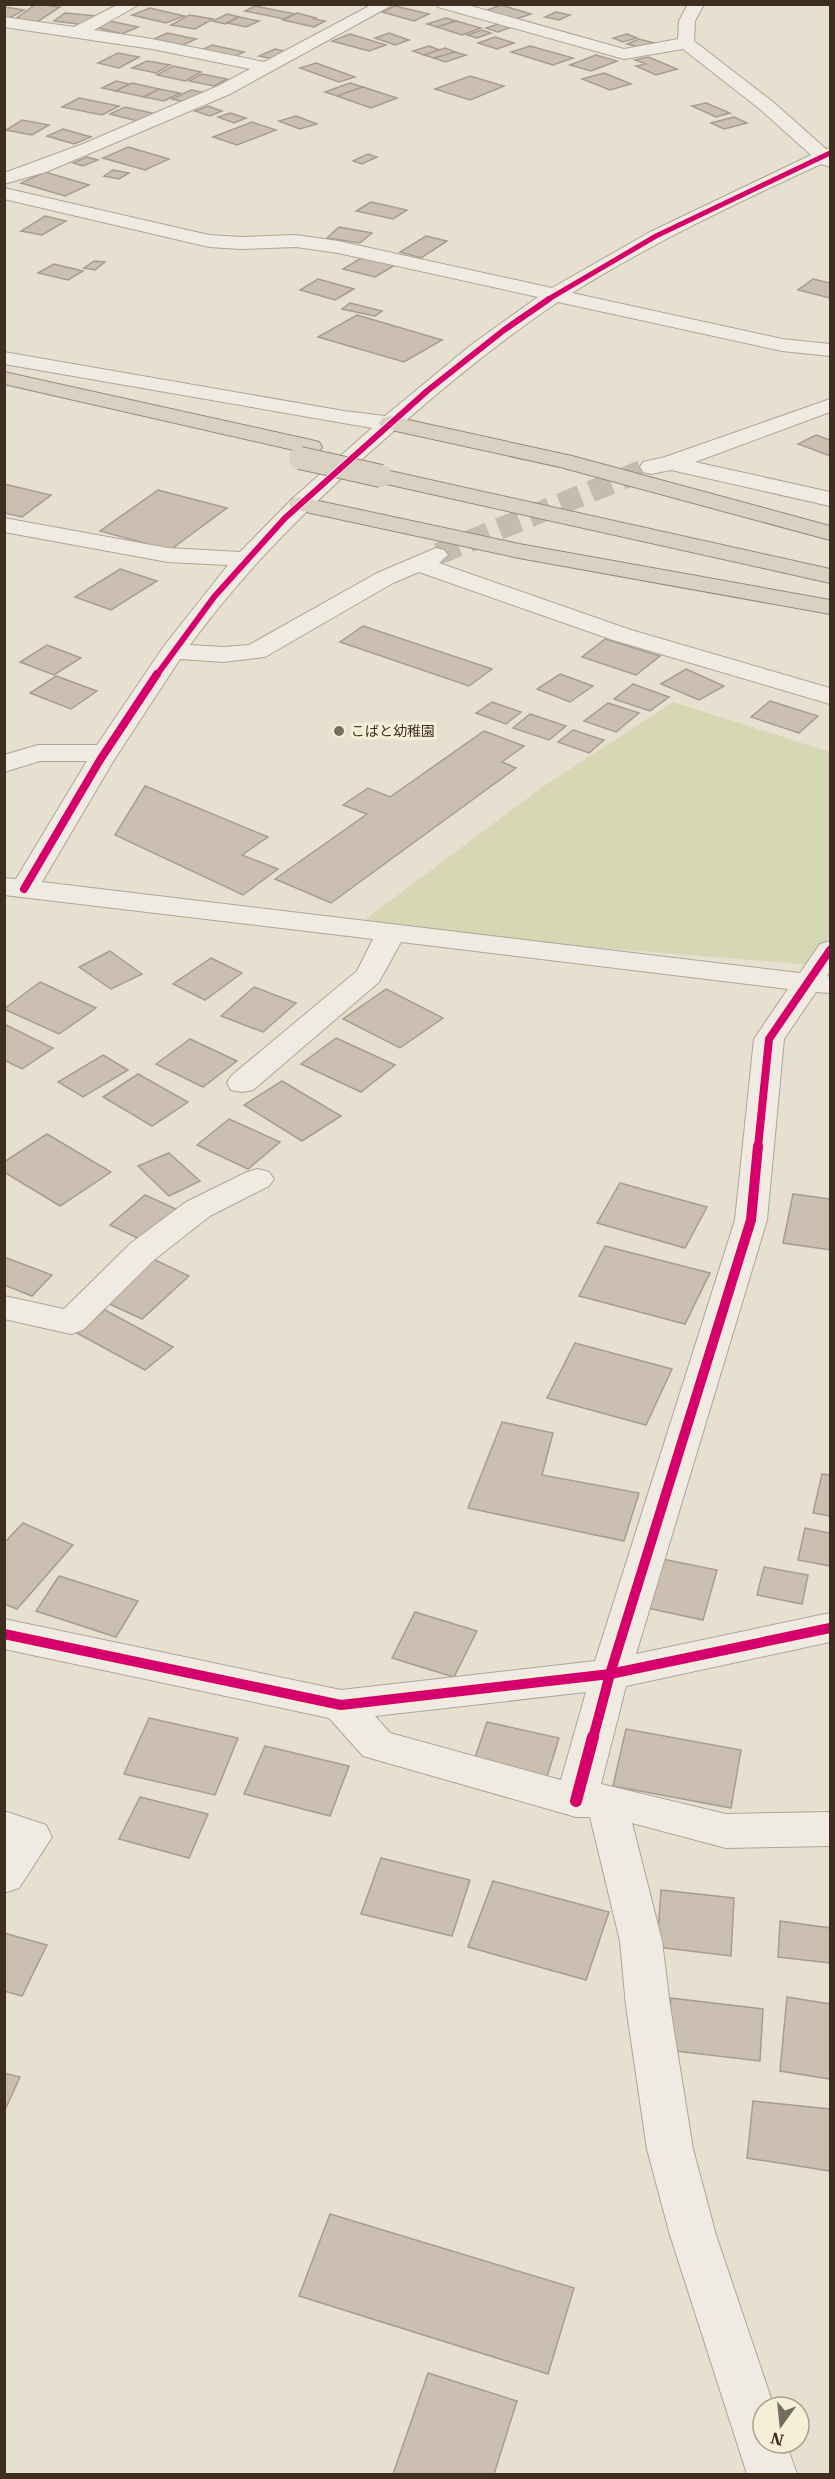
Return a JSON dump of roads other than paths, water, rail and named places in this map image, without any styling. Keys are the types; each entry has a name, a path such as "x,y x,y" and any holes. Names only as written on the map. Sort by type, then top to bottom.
{"highway":[{"path":"4,378 831,576"},
{"path":"4,392 306,452"},
{"path":"390,423 564,461 831,533"},
{"path":"387,471 831,562"},
{"path":"300,504 530,553 831,607"}],"street":[{"path":"76,33 132,4"},
{"path":"4,179 40,168 224,90 386,4"},
{"path":"444,4 624,54 686,43 828,157 686,221 555,294 480,350 390,423 300,504 246,559 173,651 14,888 820,983"},
{"path":"686,43 687,21 696,4"},
{"path":"4,22 152,44 267,68"},
{"path":"4,192 209,241 296,242 338,248 782,345 831,350"},
{"path":"4,358 344,418 390,423"},
{"path":"831,405 661,465 831,499"},
{"path":"4,525 168,555 246,559"},
{"path":"173,651 214,656 236,656 256,652 385,578 428,558 622,635 831,696"},
{"path":"4,764 38,753 103,753"},
{"path":"242,1083 369,976 391,933"},
{"path":"772,2475 693,2235 670,2149 640,1941 591,1801 610,1674 751,1220 769,1039 820,983 831,950"},
{"path":"4,1307 71,1322 143,1251 198,1209 258,1179"},
{"path":"4,1634 341,1705 610,1674 831,1628"},
{"path":"341,1705 377,1745 591,1801 726,1831 831,1829"},
{"path":"4,1828 31,1837 4,1876"}],"tunnel":[{"path":"438,554 651,467"}],"place":[{"name":"こばと幼稚園","path":"339,731"}]}
